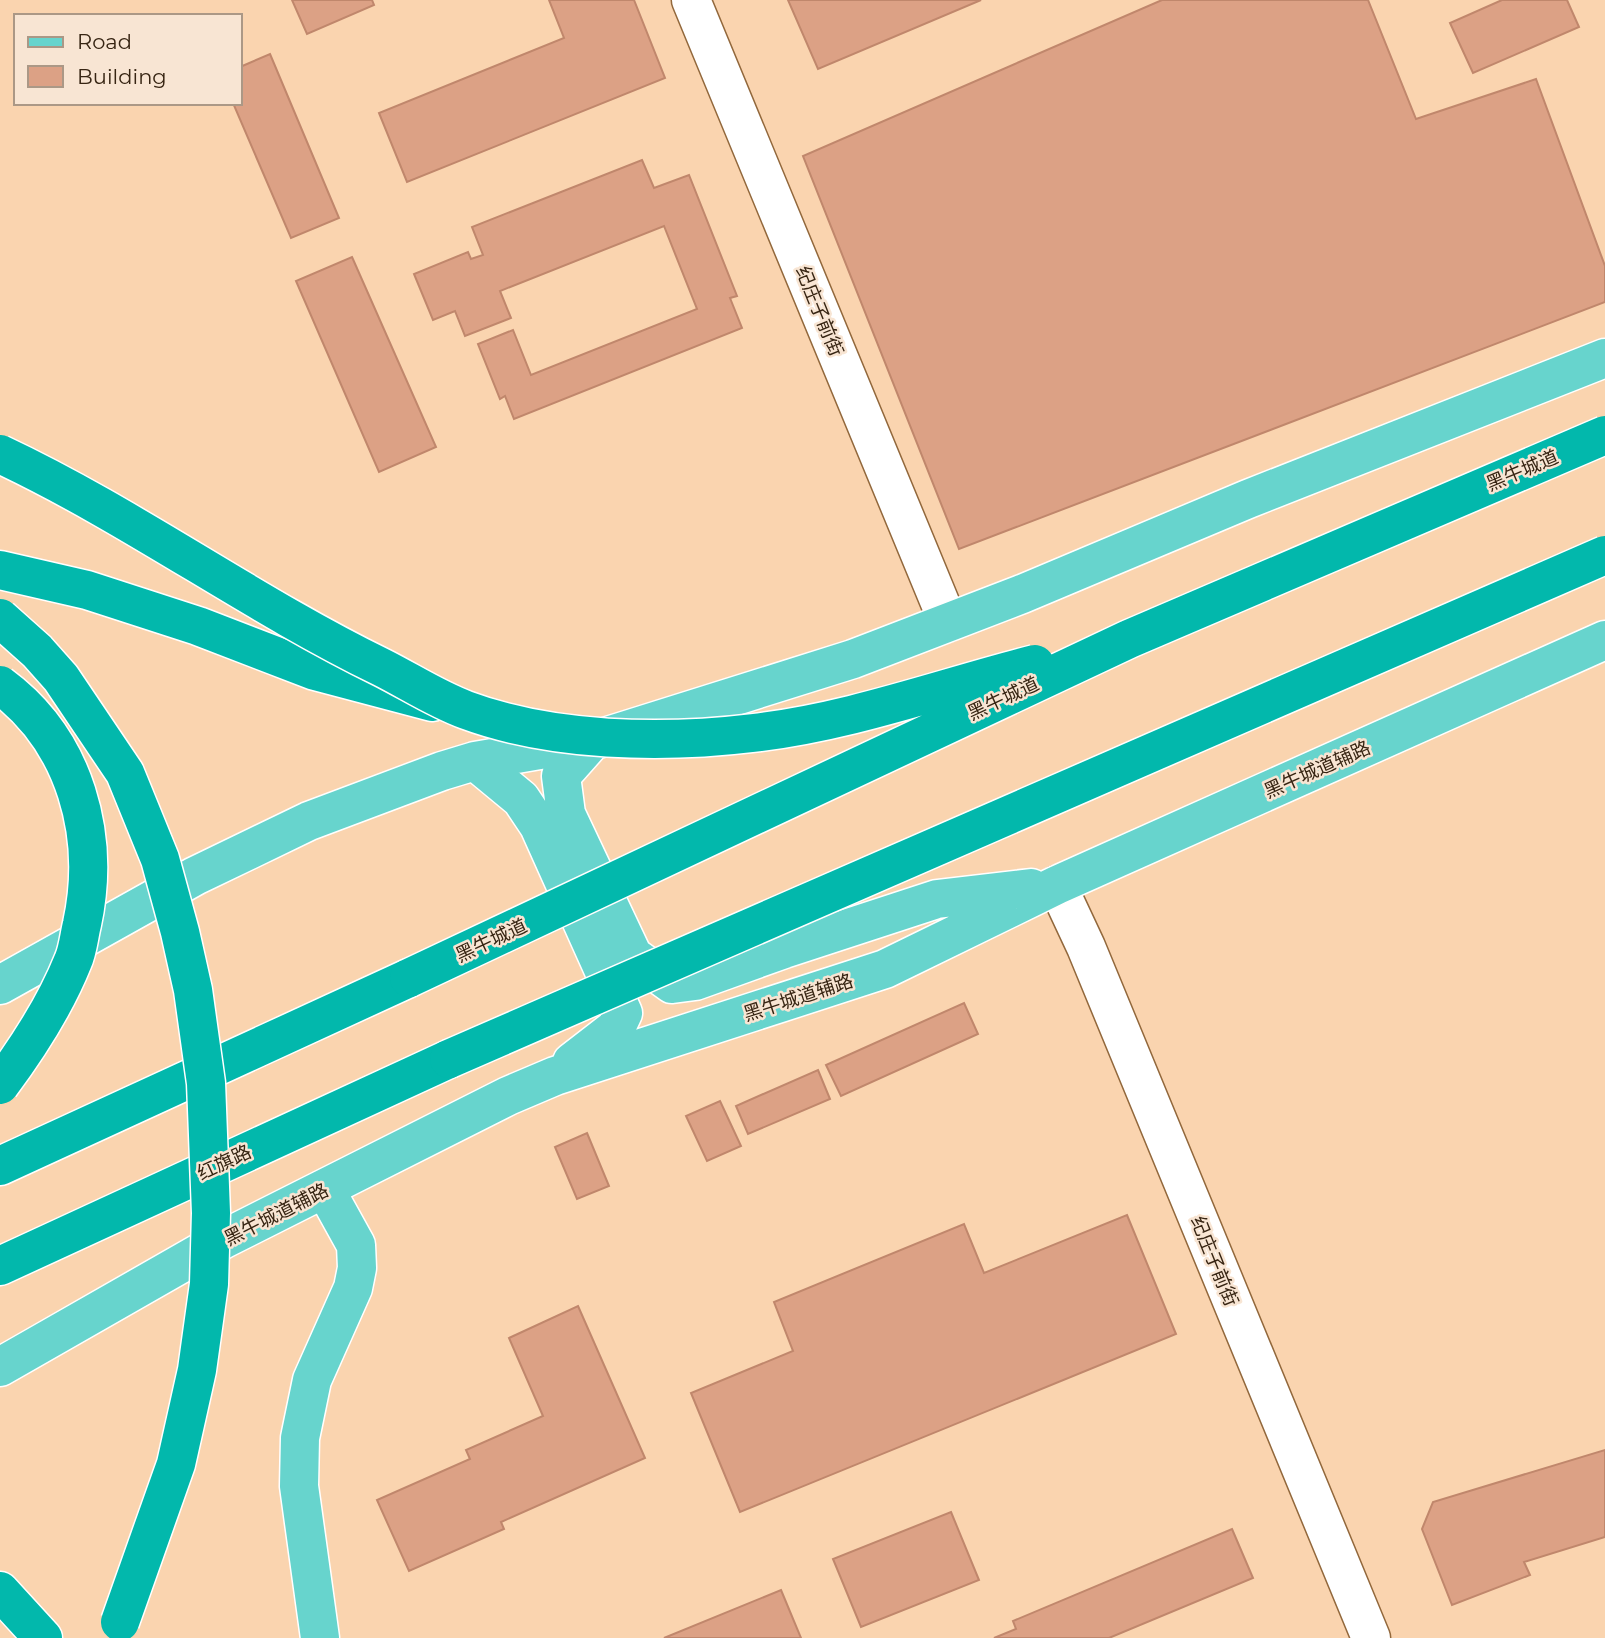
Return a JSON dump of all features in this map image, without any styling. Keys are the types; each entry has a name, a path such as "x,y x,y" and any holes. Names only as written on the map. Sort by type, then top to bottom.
{"highway":[{"name":"黑牛城道","path":"0,1166 409,978 1129,639 1605,435"},
{"path":"0,454 120,516 272,610 330,642 464,710"},
{"name":"红旗路","path":"0,1266 449,1059 1605,555"},
{"path":"0,570 87,590 198,626 315,671 565,734 620,738 659,739 753,733 859,714 913,700 972,680 1129,639"},
{"path":"0,618 37,651 61,678 125,773 160,859 177,920 192,990 206,1083 211,1213 209,1284 197,1370 176,1464 113,1638"},
{"path":"0,685 25,708 62,758 84,814 89,843 89,881 74,960 41,1028 0,1085"},
{"path":"0,1591 43,1638"}],"main road":[{"path":"0,985 195,876 309,821 475,761 592,741 853,659 1022,594 1346,459 1605,358"},
{"name":"黑牛城道辅路","path":"0,1367 224,1239 508,1096 555,1076 885,969 1058,885 1605,640"},
{"path":"592,741 561,776 566,814 633,957 672,984 695,981 937,899 1058,885"},
{"path":"475,761 520,799 539,826 623,1013 616,1028 555,1076"},
{"path":"320,1638 299,1486 300,1438 312,1380 353,1288 357,1268 356,1245 325,1189"}],"street":[{"name":"纪庄子前街","path":"691,0 948,622"},
{"name":"纪庄子前街","path":"1058,885 1371,1638"}],"building":[{"path":"292,0 372,0 374,5 307,34"},
{"path":"549,0 634,0 665,78 407,182 379,113 564,38"},
{"path":"788,0 981,0 818,69"},
{"path":"1162,0 1368,0 1416,119 1536,79 1605,266 1605,302 959,549 803,156"},
{"path":"1502,0 1567,0 1579,27 1473,73 1450,23"},
{"path":"270,54 339,218 291,238 234,105 242,105 242,66"},
{"path":"642,160 654,188 689,175 737,296 730,298 742,328 514,419 505,396 500,399 478,344 513,330 531,375 697,309 664,226 500,291 511,318 465,336 455,311 433,320 414,274 468,252 471,259 483,255 472,227"},
{"path":"352,257 436,447 379,472 296,281"},
{"path":"964,1003 978,1034 841,1096 826,1065"},
{"path":"818,1070 830,1099 748,1134 736,1106"},
{"path":"720,1101 741,1146 707,1161 686,1116"},
{"path":"587,1133 609,1186 577,1199 555,1147"},
{"path":"1127,1215 1176,1334 740,1512 691,1393 793,1351 774,1302 964,1224 984,1273"},
{"path":"578,1306 645,1458 501,1522 504,1529 409,1571 377,1500 470,1459 466,1450 543,1416 509,1338"},
{"path":"1605,1450 1605,1537 1524,1562 1530,1575 1452,1605 1422,1529 1433,1502"},
{"path":"951,1512 979,1580 861,1627 833,1559"},
{"path":"1232,1529 1253,1578 1109,1638 994,1638 1016,1629 1013,1621"},
{"path":"781,1590 801,1638 664,1638"}]}
